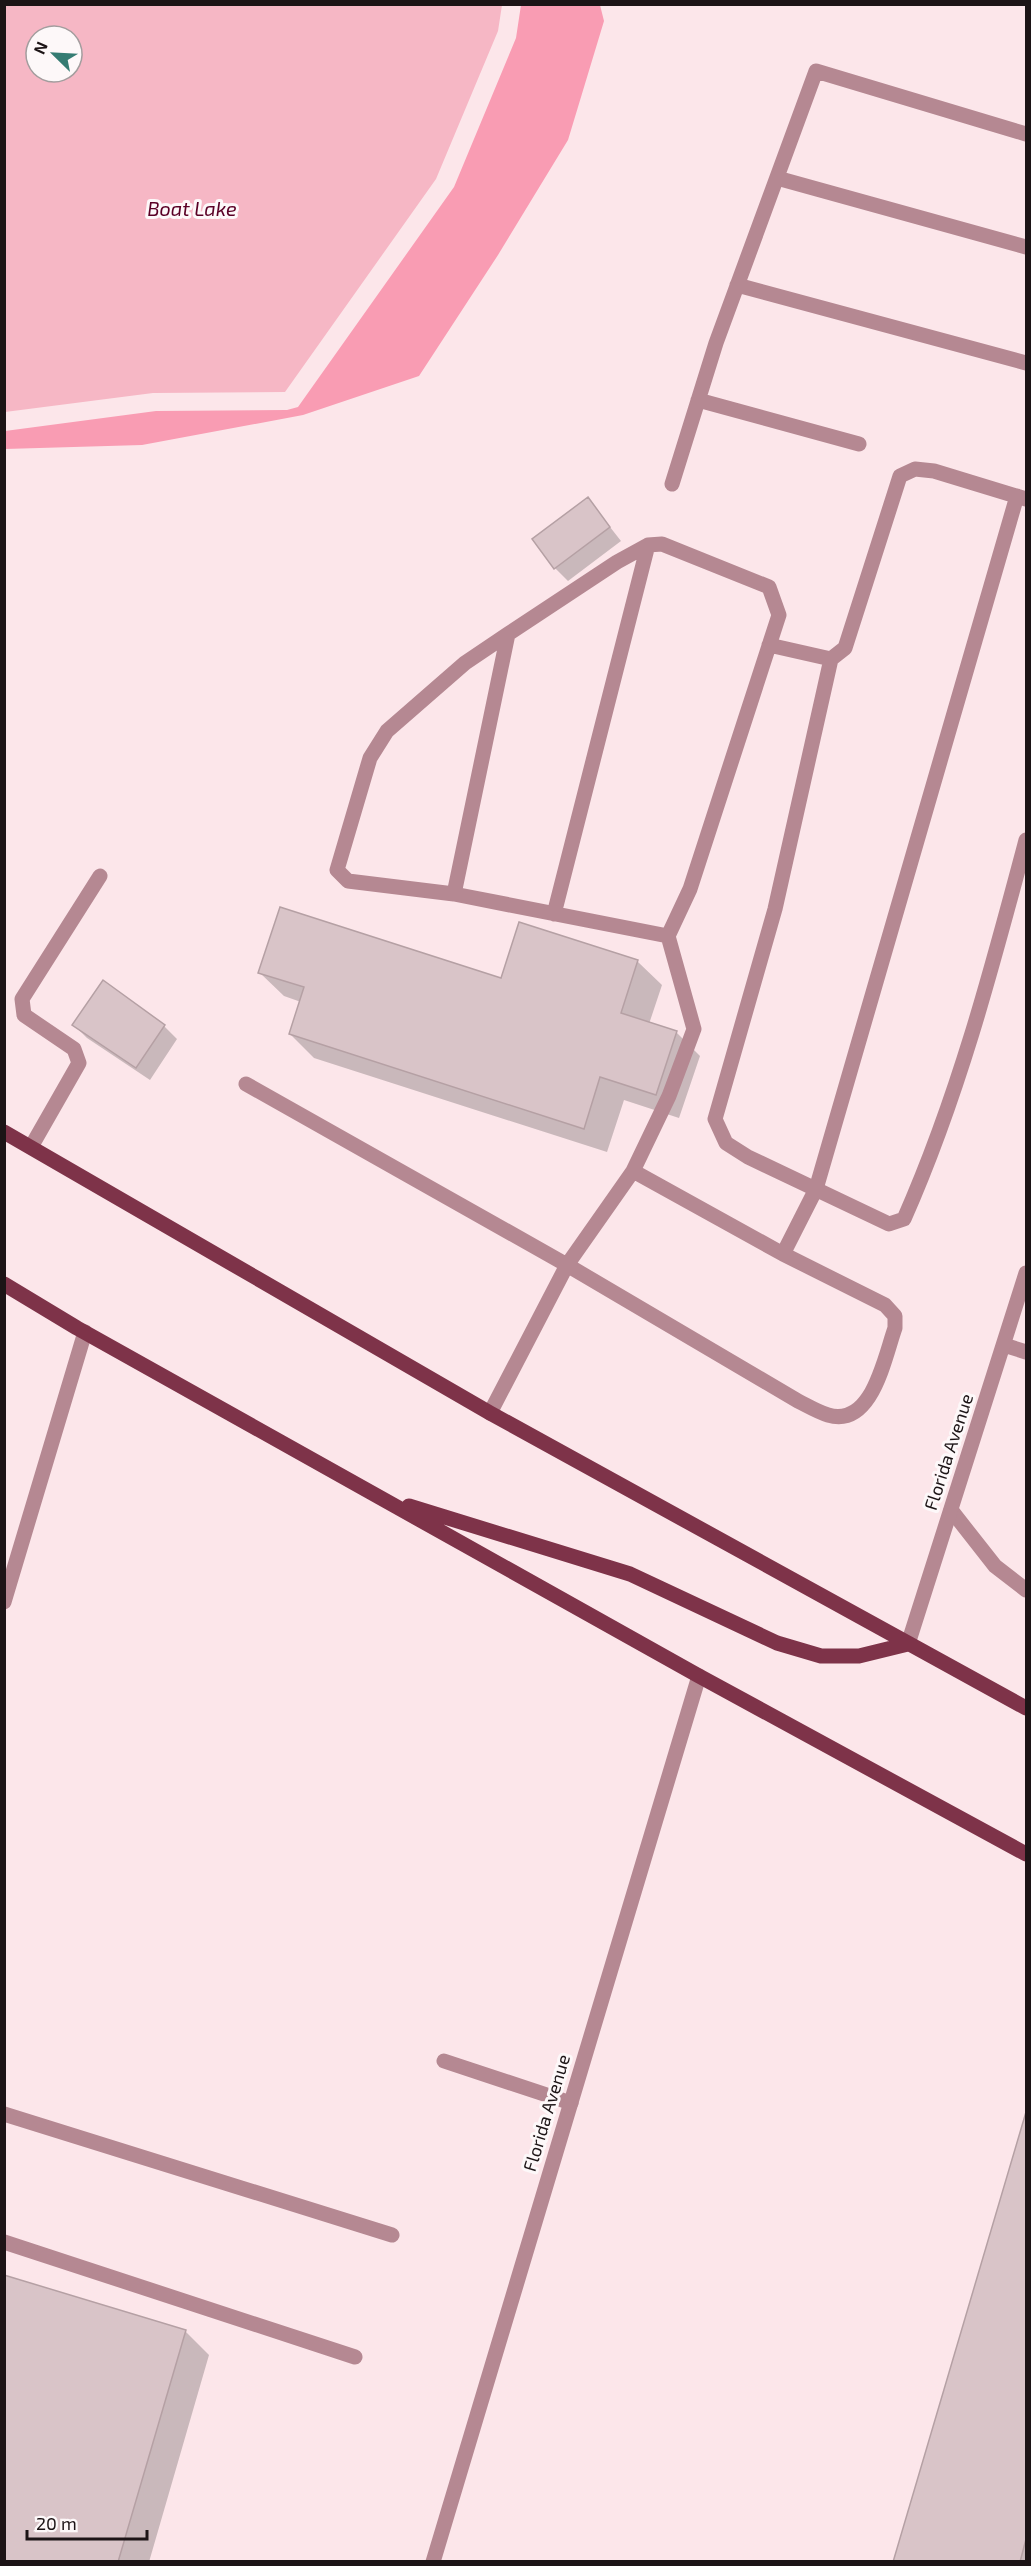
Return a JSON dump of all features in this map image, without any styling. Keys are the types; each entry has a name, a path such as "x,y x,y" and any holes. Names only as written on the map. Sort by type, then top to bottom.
{"main road":[{"path":"4,1132 490,1413 1026,1708"},
{"path":"4,1284 85,1332 699,1676 1026,1854"},
{"path":"381,1497 630,1574 777,1642 821,1656 859,1656 908,1644"}],"street":[{"path":"672,484 737,285 816,71 1026,134"},
{"path":"777,178 1026,247"},
{"path":"737,285 1026,363"},
{"path":"698,400 859,444"},
{"path":"783,1254 816,1189 1022,498 934,471 915,469 900,476 844,648 831,659 774,909 715,1119 726,1143 748,1157 816,1189 889,1224 904,1219 919,1186 979,1018 1026,840"},
{"path":"554,914 648,544"},
{"path":"490,1413 567,1265 633,1171 669,1096 694,1029 668,936 690,889 779,615 769,587 662,544 648,544 616,562 465,663 387,730 370,758 337,870 348,881 454,894 668,936"},
{"path":"454,894 508,634"},
{"path":"769,645 831,659"},
{"path":"31,1147 79,1063 74,1049 24,1016 22,999 100,876"},
{"path":"246,1084 567,1265 798,1401 828,1415 854,1415 866,1405 895,1328 895,1316 885,1305 783,1254 633,1171"},
{"name":"Florida Avenue","path":"908,1644 1026,1273"},
{"path":"4,1602 85,1332"},
{"path":"1004,1344 1026,1352"},
{"path":"951,1510 995,1566 1026,1590"},
{"name":"Florida Avenue","path":"433,2562 699,1676"},
{"path":"444,2061 571,2103"},
{"path":"4,2114 392,2235"},
{"path":"4,2242 355,2357"}],"shaded area":[{"path":"521,5 600,5 604,21 568,140 498,255 419,376 303,415 142,445 5,449 5,431 156,411 287,410 298,407 454,187 516,38"}],"water":[{"name":"Boat Lake","path":"4,5 502,5 498,31 436,179 285,392 153,393 5,412"}],"building":[{"path":"588,497 610,527 554,569 532,539"},
{"path":"280,907 501,978 519,922 638,960 621,1013 677,1031 656,1095 600,1077 584,1129 289,1034 304,987 258,973"},
{"path":"103,980 165,1025 136,1068 72,1025"},
{"path":"1026,2112 1026,2539 1020,2562 893,2562"},
{"path":"4,2275 186,2330 118,2562 4,2562"}]}
